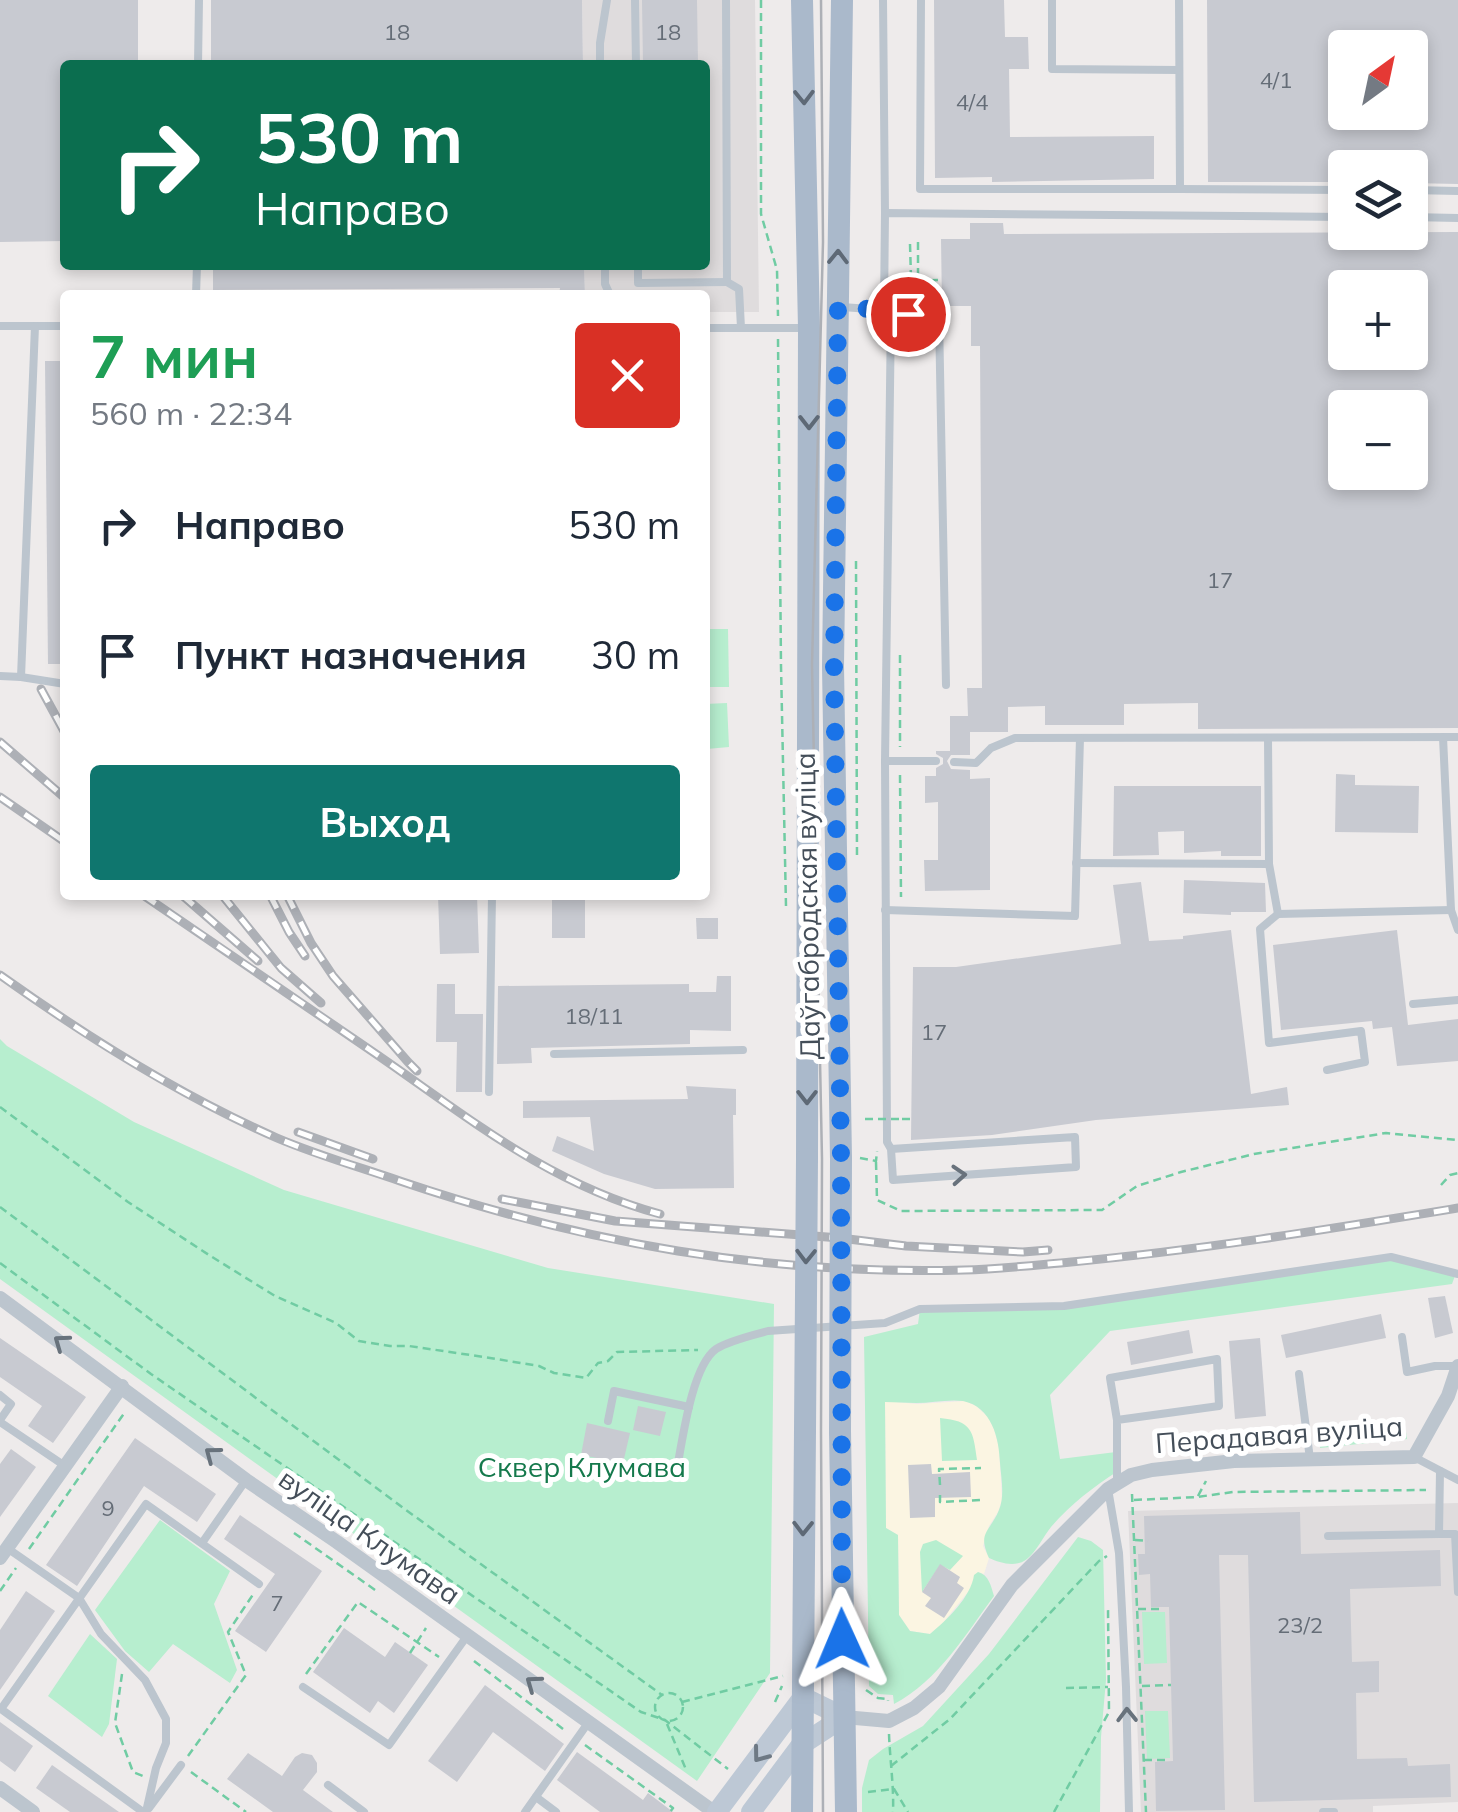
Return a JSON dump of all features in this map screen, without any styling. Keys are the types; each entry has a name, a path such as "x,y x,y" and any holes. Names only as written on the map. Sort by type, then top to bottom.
{"main road":[{"name":"Даўгабродская вуліца","path":"802,0 809,328 802,1812"},
{"name":"Даўгабродская вуліца","path":"842,0 834,666 849,1159 840,1430 846,1812"},
{"path":"715,1812 803,1698 844,1717"},
{"path":"750,1812 802,1745 844,1717"}],"street":[{"name":"вуліца Клумава","path":"0,1298 246,1480 715,1812"},
{"name":"Перадавая вуліца","path":"1119,1482 1152,1470 1234,1461 1414,1456 1453,1396 1458,1366"},
{"path":"4,1553 122,1386"},
{"path":"844,1717 889,1722 914,1708 939,1686 1012,1585 1119,1482"},
{"path":"0,1788 33,1812"}],"lane":[{"path":"198,60 199,0"},
{"path":"600,60 607,0"},
{"path":"635,0 636,60"},
{"path":"726,0 727,282"},
{"path":"883,0 888,312 885,910 887,1142 893,1180 1076,1167 1075,1137 891,1149"},
{"path":"921,0 920,189 1328,190"},
{"path":"1052,0 1052,70 1179,70"},
{"path":"1179,0 1180,190"},
{"path":"1428,190 1458,190"},
{"path":"885,213 1328,217"},
{"path":"1428,218 1458,218"},
{"path":"638,270 638,284 727,282 739,288 741,328"},
{"path":"838,307 939,317 946,685"},
{"path":"0,326 60,326"},
{"path":"20,677 35,326"},
{"path":"710,328 809,328"},
{"path":"0,676 60,683"},
{"path":"1444,737 1451,910 1458,930"},
{"path":"954,762 976,762 991,748 1016,738 1458,737"},
{"path":"885,910 1075,916 1080,738"},
{"path":"1268,738 1269,864 1278,914"},
{"path":"885,761 936,761"},
{"path":"1076,863 1269,864"},
{"path":"489,1092 492,900"},
{"path":"1327,1070 1366,1062 1361,1031 1270,1043 1260,929 1278,914 1451,910"},
{"path":"1413,1004 1458,1000"},
{"path":"554,1054 743,1050"},
{"path":"676,1474 699,1374 714,1350 752,1335 885,1323 920,1310 1064,1306 1390,1257 1458,1274"},
{"path":"1402,1337 1407,1372 1458,1366"},
{"path":"1118,1420 1219,1406 1217,1359 1110,1378 1118,1420 1128,1812"},
{"path":"1299,1374 1310,1459"},
{"path":"608,1421 614,1391 690,1407"},
{"path":"0,1396 11,1404 0,1421 65,1466"},
{"path":"1414,1456 1458,1480"},
{"path":"1440,1471 1440,1534"},
{"path":"202,1544 246,1480"},
{"path":"145,1812 1,1709 146,1504 259,1584"},
{"path":"1328,1536 1455,1534 1458,1592"},
{"path":"4,1553 22,1559 79,1598 102,1634 145,1680 166,1720 166,1743 145,1812"},
{"path":"303,1687 388,1744 468,1636"},
{"path":"526,1812 588,1723"},
{"path":"145,1812 181,1765"},
{"path":"328,1786 364,1812"},
{"path":"536,1797 556,1812"},
{"path":"1323,1812 1334,1812"}],"path":[{"path":"760,0 761,214 777,270 786,922"},
{"path":"918,242 918,280"},
{"path":"910,244 911,280"},
{"path":"900,281 941,280"},
{"path":"900,292 942,292"},
{"path":"856,545 858,861"},
{"path":"0,1107 128,1202 209,1255 275,1296 336,1323 359,1341 484,1357 586,1378 598,1363 617,1352 714,1350"},
{"path":"859,1119 911,1118"},
{"path":"887,1133 878,1138 877,1200 901,1211 1102,1210 1137,1186 1254,1154 1386,1132 1458,1140"},
{"path":"849,1159 876,1161"},
{"path":"1441,1185 1458,1173"},
{"path":"0,1207 662,1695 676,1694 683,1706 680,1715 665,1720 641,1712 151,1374 0,1263"},
{"path":"0,1591 136,1396"},
{"path":"940,1486 939,1469 981,1468"},
{"path":"1119,1482 1132,1500 1146,1812"},
{"path":"1132,1500 1233,1492 1440,1490"},
{"path":"940,1495 940,1502 980,1500"},
{"path":"1134,1540 1148,1541"},
{"path":"893,1812 890,1767 950,1719 1099,1561 1119,1553"},
{"path":"246,1812 181,1765 246,1675 228,1632 259,1584"},
{"path":"306,1674 358,1602 448,1663"},
{"path":"1136,1610 1159,1607"},
{"path":"1054,1812 1109,1712 1108,1609"},
{"path":"410,1653 427,1627"},
{"path":"124,1658 116,1723 133,1772 152,1781"},
{"path":"682,1702 784,1675"},
{"path":"1140,1686 1171,1685"},
{"path":"1066,1688 1110,1687"},
{"path":"662,1695 656,1706 658,1715 730,1770"},
{"path":"665,1720 691,1781"},
{"path":"1143,1760 1166,1762"},
{"path":"894,1789 908,1812"}],"shaded area":[{"path":"582,0 755,0 759,312 710,312 710,290 585,290 584,270 710,270 710,60 583,60"},
{"path":"885,1401 965,1401 988,1417 999,1447 1002,1500 983,1546 989,1558 984,1574 978,1572 972,1587 930,1634 910,1631 899,1615 898,1535 886,1528"},
{"path":"1458,1503 1458,1802 1373,1806 1373,1812 1141,1812 1128,1511"}],"green space":[{"path":"710,629 728,629 729,687 710,687"},
{"path":"727,703 729,747 710,749 710,704"},
{"name":"Сквер Клумава","path":"0,1039 134,1122 284,1190 548,1268 774,1304 770,1673 697,1781 0,1279"},
{"path":"1391,1257 1456,1273 1452,1284 1110,1331 1050,1395 1060,1459 1116,1452 1118,1471 1074,1504 1023,1562 1003,1563 989,1558 984,1543 1001,1505 1002,1493 998,1444 992,1425 981,1410 973,1404 951,1400 885,1402 886,1528 898,1535 899,1615 910,1631 930,1634 957,1608 978,1572 987,1578 994,1596 950,1656 910,1694 894,1704 893,1695 878,1694 869,1686 864,1337 918,1324 920,1309 1064,1306"},
{"path":"940,1418 969,1429 977,1460 942,1461"},
{"path":"1406,1432 1407,1439 1320,1448 1320,1441"},
{"path":"160,1520 230,1571 214,1604 237,1670 230,1683 173,1644 149,1672 125,1651 95,1610"},
{"path":"1078,1537 1103,1550 1106,1680 1100,1812 862,1812 862,1788 869,1760 923,1726 989,1654"},
{"path":"936,1540 963,1556 950,1570 940,1565 922,1592 920,1552 923,1544"},
{"path":"1142,1612 1165,1612 1167,1663 1144,1664"},
{"path":"90,1634 117,1659 109,1724 102,1737 48,1696"},
{"path":"1145,1711 1168,1711 1170,1758 1147,1759"}],"building":[{"path":"0,0 138,0 138,60 60,60 60,241 0,242"},
{"path":"211,0 582,0 583,60 211,60"},
{"path":"642,0 697,0 698,60 643,60"},
{"path":"934,0 1004,0 1005,37 1028,37 1029,69 1009,69 1010,137 1154,136 1154,179 992,182 992,177 935,178"},
{"path":"1207,0 1458,0 1458,184 1428,183 1428,150 1328,150 1328,182 1208,182"},
{"path":"970,223 1003,223 1004,234 1328,233 1328,250 1428,250 1428,232 1458,232 1458,728 1198,729 1198,703 1124,704 1124,725 1045,725 1045,706 1008,707 1008,732 970,732 970,755 951,755 947,761 951,769 970,770 970,779 990,778 990,890 925,891 924,860 938,860 938,802 925,803 925,776 936,776 936,768 943,764 936,751 950,751 950,716 968,716 967,688 982,688 980,346 971,346 971,306 942,306 941,239 970,239"},
{"path":"213,270 584,270 585,290 560,288 213,290"},
{"path":"45,361 60,361 60,664 48,664"},
{"path":"1336,774 1355,775 1355,785 1419,786 1418,833 1335,832"},
{"path":"1114,786 1261,786 1261,856 1221,856 1221,851 1184,853 1184,831 1158,832 1159,855 1113,856"},
{"path":"1184,880 1265,883 1266,912 1183,913"},
{"path":"1141,882 1149,941 1231,930 1251,1094 1287,1087 1289,1105 911,1140 913,967 956,967 1121,944 1113,885"},
{"path":"438,900 477,900 479,953 440,954"},
{"path":"552,900 585,900 585,938 552,938"},
{"path":"696,918 718,918 718,939 697,939"},
{"path":"1397,930 1408,1025 1458,1019 1458,1061 1397,1066 1392,1027 1373,1029 1372,1021 1281,1030 1273,945"},
{"path":"717,976 731,976 731,1031 690,1030 690,1044 531,1048 532,1063 497,1064 498,986 689,984 689,992 716,992"},
{"path":"437,984 455,984 455,1014 483,1014 482,1092 456,1092 457,1042 436,1042"},
{"path":"686,1086 736,1089 734,1188 655,1189 604,1174 552,1151 557,1136 594,1151 590,1117 523,1118 523,1101 688,1099"},
{"path":"1445,1296 1453,1333 1435,1338 1428,1298"},
{"path":"1381,1314 1386,1338 1286,1358 1281,1335"},
{"path":"1189,1330 1193,1353 1131,1365 1127,1342"},
{"path":"0,1338 86,1397 53,1443 28,1426 42,1406 0,1377"},
{"path":"1260,1338 1266,1416 1235,1419 1229,1341"},
{"path":"638,1406 666,1412 660,1436 633,1430"},
{"path":"587,1423 630,1433 623,1463 581,1455"},
{"path":"135,1438 216,1494 197,1522 144,1486 77,1586 46,1565"},
{"path":"11,1449 36,1467 0,1517 0,1464"},
{"path":"931,1464 932,1474 970,1472 971,1497 935,1498 935,1517 910,1518 908,1465"},
{"path":"1300,1512 1301,1554 1440,1550 1441,1586 1350,1589 1352,1662 1379,1661 1379,1692 1356,1693 1357,1759 1407,1758 1408,1766 1450,1764 1451,1797 1254,1802 1248,1555 1219,1555 1225,1810 1156,1811 1155,1762 1173,1761 1169,1607 1151,1607 1150,1574 1139,1575 1138,1554 1145,1554 1144,1516"},
{"path":"240,1515 322,1571 266,1652 235,1631 275,1574 224,1539"},
{"path":"940,1564 960,1577 957,1583 964,1588 944,1618 925,1606 931,1598 922,1592"},
{"path":"26,1591 55,1611 0,1690 0,1630"},
{"path":"344,1628 385,1657 395,1642 428,1665 394,1713 378,1701 370,1713 313,1672"},
{"path":"485,1685 564,1744 545,1771 493,1732 457,1782 428,1761"},
{"path":"0,1722 33,1746 15,1772 0,1761"},
{"path":"577,1752 643,1800 648,1793 673,1812 600,1812 557,1780"},
{"path":"248,1753 282,1776 295,1757 302,1753 312,1755 317,1772 303,1790 333,1812 273,1812 227,1779"},
{"path":"52,1765 119,1812 70,1812 36,1788"}],"tram line":[{"path":"821,0 823,242 812,665 822,1159 823,1812"}],"railway":[{"path":"41,689 60,724"},
{"path":"0,742 60,794"},
{"path":"0,797 60,839"},
{"path":"150,900 511,1147 582,1185 660,1214"},
{"path":"188,900 258,961"},
{"path":"226,900 281,968 321,1003"},
{"path":"273,900 305,956"},
{"path":"290,900 333,976 417,1071"},
{"path":"0,975 169,1084 292,1144 470,1203 608,1238 678,1251 819,1267 991,1269 1217,1245 1458,1208"},
{"path":"298,1132 373,1159"},
{"path":"502,1199 615,1221 906,1246 1048,1250"}],"route":[{"path":"842,1639 834,666 838,307 908,314"}]}
